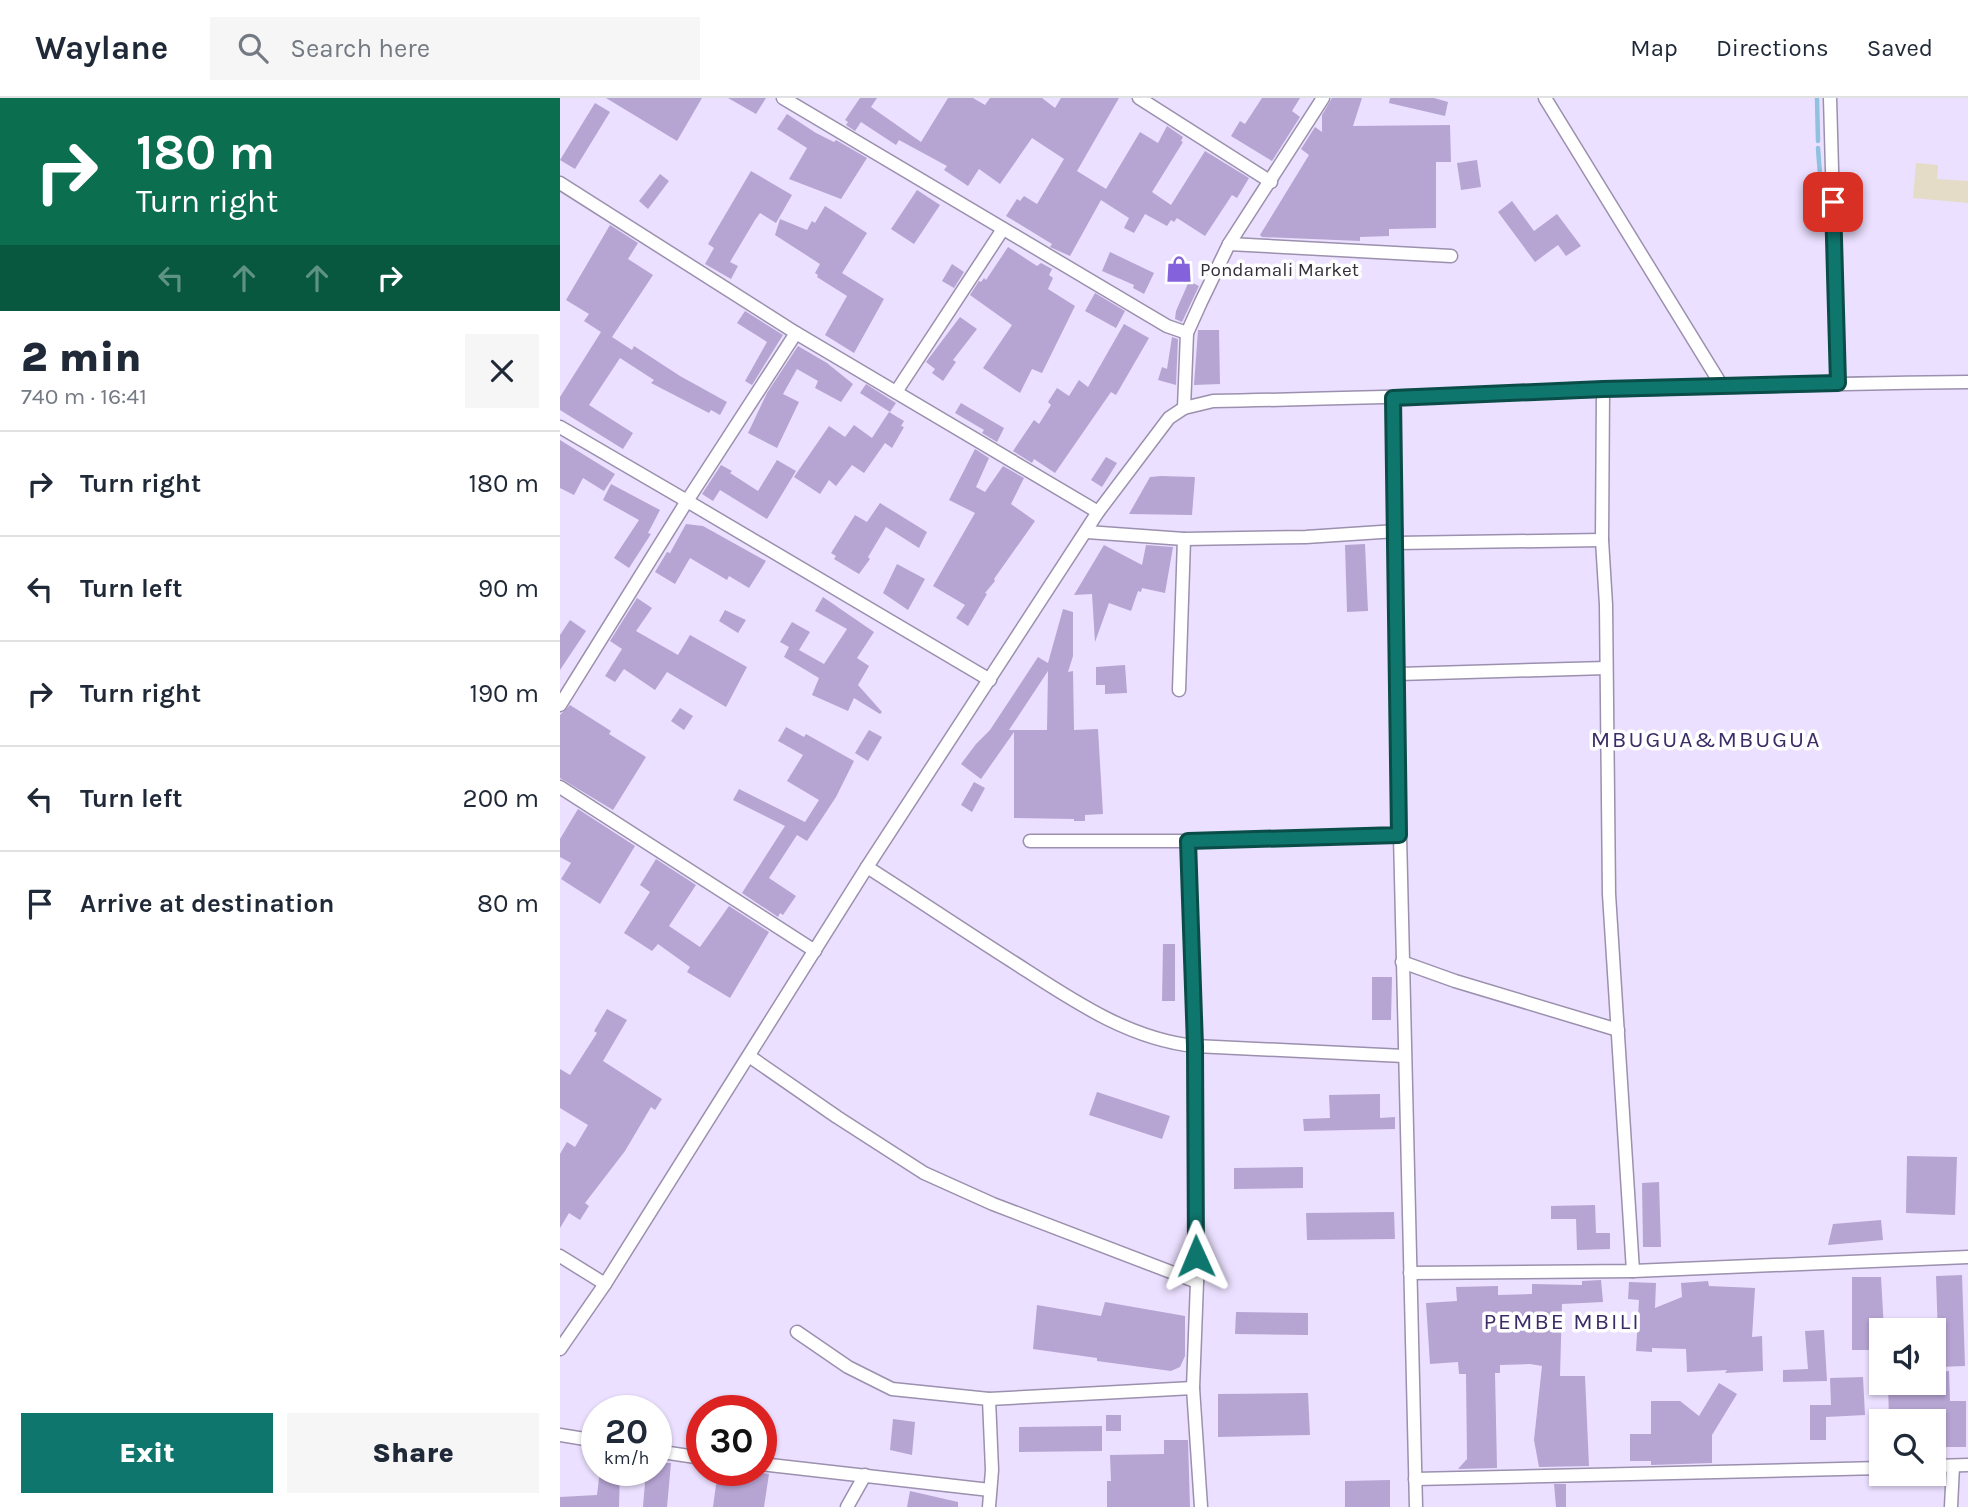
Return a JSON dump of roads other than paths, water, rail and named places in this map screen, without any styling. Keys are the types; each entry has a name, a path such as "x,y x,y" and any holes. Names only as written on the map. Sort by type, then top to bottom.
{"street":[{"path":"783,98 1167,326 1188,333"},
{"path":"1139,98 1271,182"},
{"path":"1184,408 1188,333 1229,244 1323,98"},
{"path":"1545,98 1722,386"},
{"path":"1830,98 1838,383"},
{"path":"560,183 796,333 1098,512"},
{"path":"896,393 1003,229"},
{"path":"1229,244 1451,256"},
{"path":"560,705 796,333"},
{"path":"560,1349 605,1284 867,867 1098,512 1170,418 1184,408 1213,401 1393,398 1838,383 1968,383"},
{"path":"1603,389 1602,540 1609,894 1633,1271"},
{"path":"1393,398 1399,674 1399,835 1416,1507"},
{"path":"560,427 990,680"},
{"path":"1087,532 1184,539 1396,537 1602,540"},
{"path":"1179,690 1184,539"},
{"path":"1399,674 1606,668"},
{"path":"560,787 815,951"},
{"path":"1030,841 1188,841 1399,835"},
{"path":"1188,841 1195,1046 1197,1282 1193,1388 1200,1507"},
{"path":"867,867 1069,998 1140,1035 1174,1044 1195,1046 1404,1056"},
{"path":"1402,962 1455,981 1618,1030"},
{"path":"750,1056 837,1117 924,1172 993,1204 1197,1282"},
{"path":"560,1256 605,1284"},
{"path":"1410,1273 1633,1271 1968,1256"},
{"path":"797,1332 848,1367 892,1389 989,1399 1193,1388"},
{"path":"989,1399 992,1470 989,1507"},
{"path":"560,1435 581,1438"},
{"path":"1946,1466 1968,1465"},
{"path":"777,1466 990,1490"},
{"path":"1951,1507 1953,1466"},
{"path":"1415,1479 1869,1468"},
{"path":"846,1507 865,1475"}],"waterway":[{"path":"1817,98 1818,141"},
{"path":"1818,148 1820,175"}],"place":[{"name":"Pondamali Market","path":"1179,269"}],"district":[{"name":"MBUGUA&MBUGUA","path":"1706,739"},
{"name":"PEMBE MBILI","path":"1562,1321"}]}
